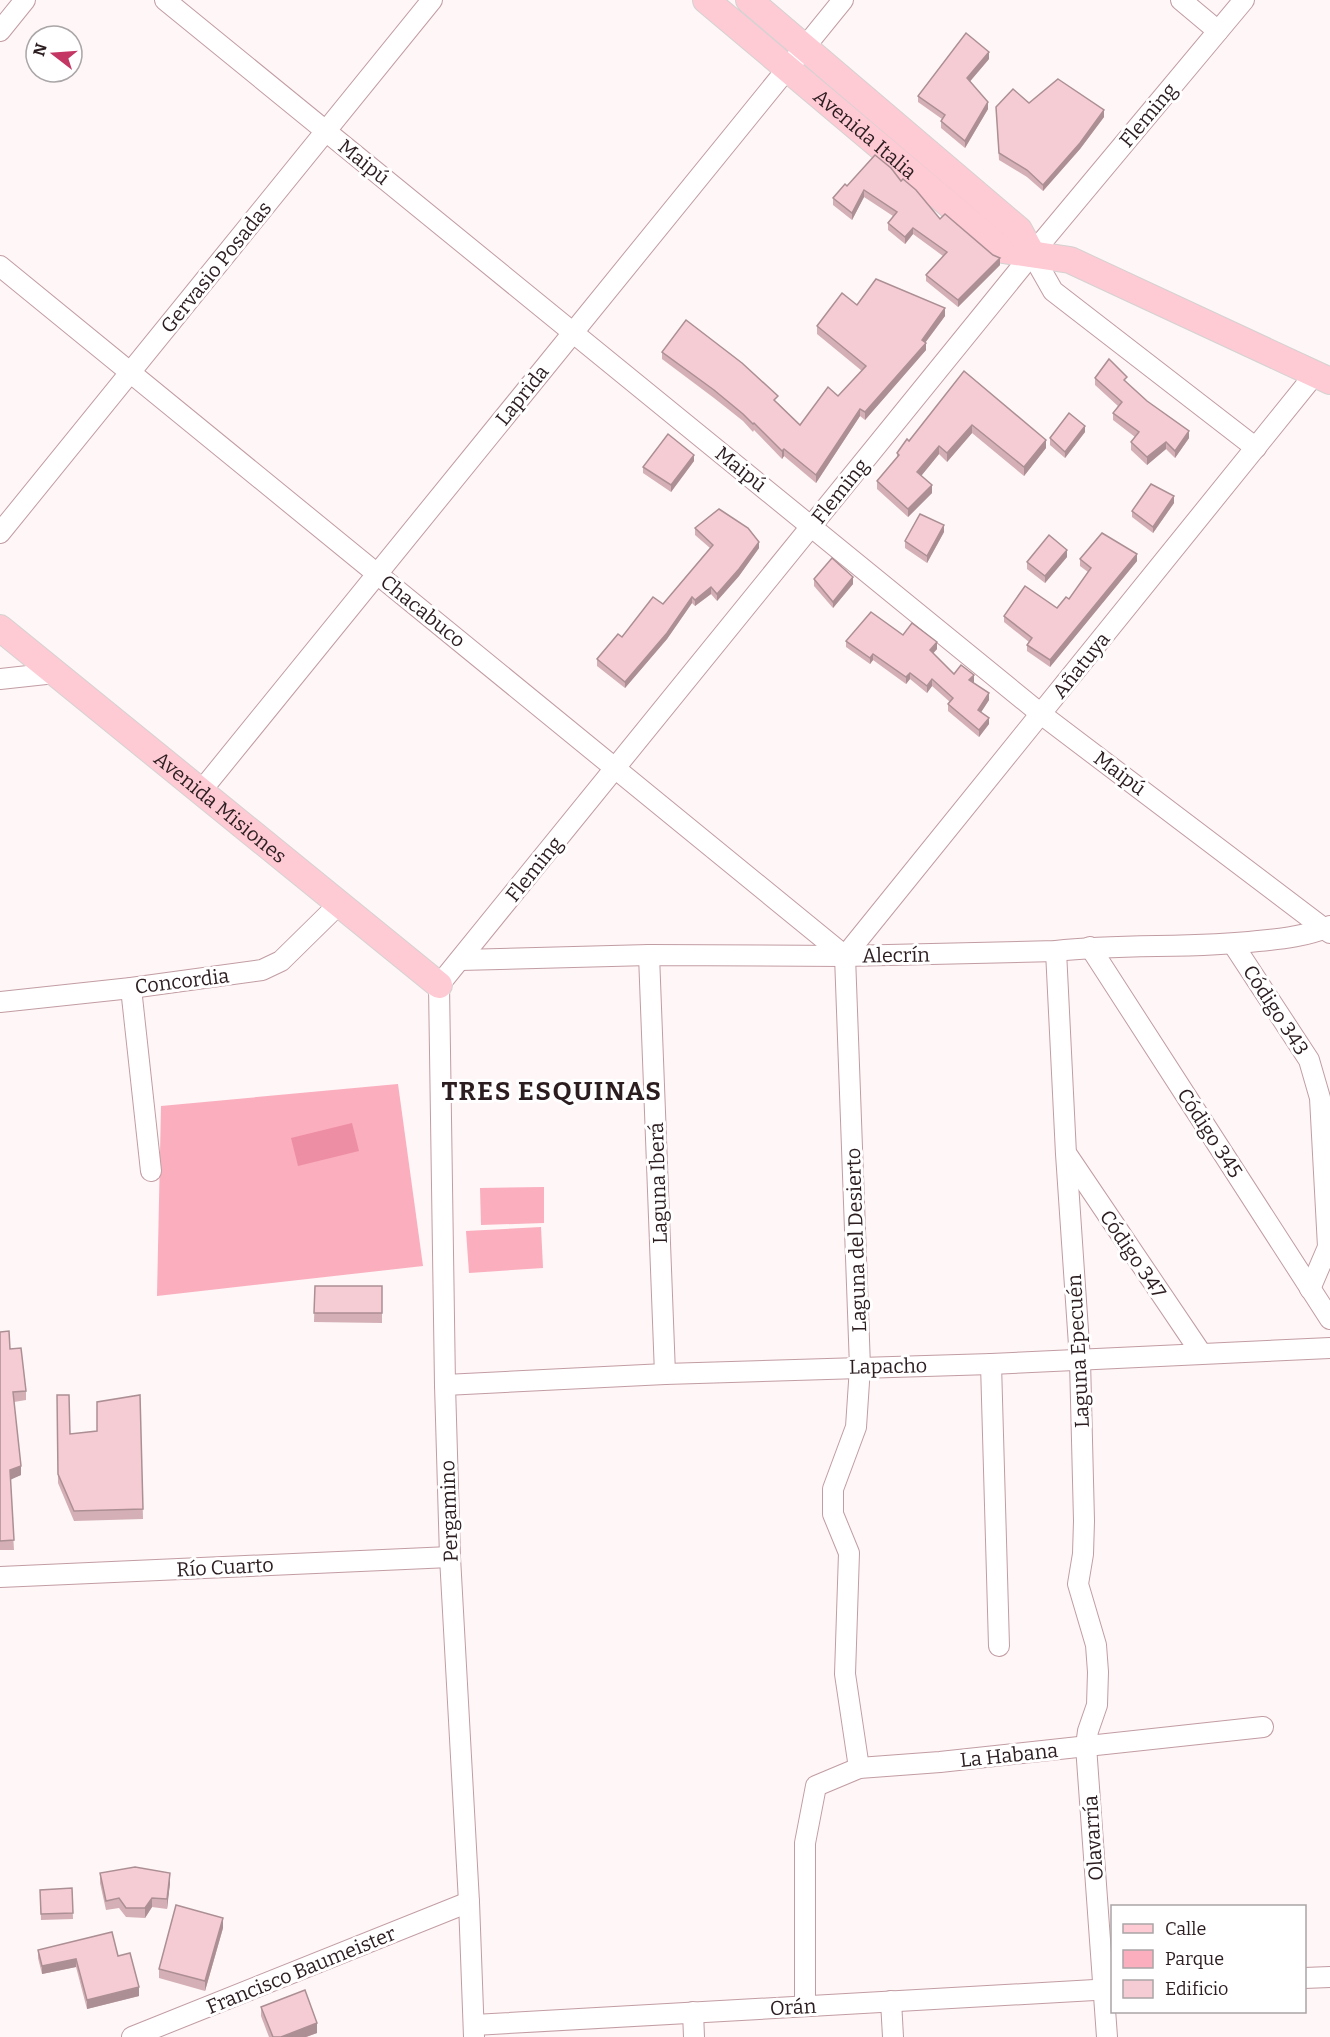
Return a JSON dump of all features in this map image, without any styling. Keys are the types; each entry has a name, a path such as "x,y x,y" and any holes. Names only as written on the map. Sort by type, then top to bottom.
{"main road":[{"name":"Avenida Italia","path":"706,0 1003,250 1070,260 1323,378"},
{"name":"Avenida Italia","path":"748,0 1019,230 1032,254"},
{"name":"Avenida Misiones","path":"0,628 439,985"}],"street":[{"path":"0,31 25,0"},
{"name":"Maipú","path":"165,0 1041,714 1328,929"},
{"name":"Gervasio Posadas","path":"0,533 432,0"},
{"name":"Laprida","path":"201,791 843,0"},
{"path":"1181,0 1218,31"},
{"name":"Fleming","path":"439,985 1032,254 1244,0"},
{"name":"Avenida Italia","path":"1032,254 1053,291 1256,448"},
{"name":"Chacabuco","path":"0,266 845,956"},
{"name":"Añatuya","path":"845,956 1256,448 1323,378"},
{"path":"0,680 55,673"},
{"name":"Concordia","path":"0,1002 131,988 262,970 281,962 339,904"},
{"name":"Alecrín","path":"460,960 649,955 845,956 1056,951 1090,947 1233,944 1287,939 1328,929"},
{"name":"Código 343","path":"1233,944 1309,1060 1320,1098 1328,1247 1310,1289"},
{"name":"Código 345","path":"1090,947 1330,1319"},
{"name":"Laguna Epecuén","path":"1056,951 1066,1154 1080,1360 1084,1521 1083,1554 1078,1584 1096,1645 1098,1672 1097,1704 1088,1731 1086,1746"},
{"name":"Laguna Iberá","path":"649,955 665,1374"},
{"name":"Laguna del Desierto","path":"845,956 860,1366 856,1427 833,1489 833,1514 849,1552 845,1674 859,1768"},
{"name":"Pergamino","path":"439,985 450,1557 474,2031"},
{"path":"131,988 151,1172"},
{"name":"Código 347","path":"1066,1154 1201,1353"},
{"name":"Lapacho","path":"445,1385 860,1366 991,1364 1330,1348"},
{"path":"991,1364 999,1646"},
{"name":"Río Cuarto","path":"0,1577 450,1557"},
{"name":"La Habana","path":"805,2006 805,1843 816,1786 859,1768 940,1762 1263,1727"},
{"name":"Olavarría","path":"1086,1746 1108,1989 1107,2037"},
{"name":"Francisco Baumeister","path":"132,2037 469,1902"},
{"path":"1306,1978 1330,1977"},
{"name":"Orán","path":"474,2031 693,2012 1108,1989"},
{"path":"891,2001 893,2037"},
{"path":"693,2012 694,2037"}],"green space":[{"path":"398,1084 423,1266 157,1296 161,1106"},
{"path":"544,1187 544,1223 481,1225 480,1188"},
{"path":"541,1227 543,1268 469,1273 466,1231"}],"shaded area":[{"path":"352,1123 359,1151 298,1166 291,1138"}],"building":[{"path":"966,33 989,52 967,78 988,102 965,141 941,121 945,115 918,96"},
{"path":"1058,79 1104,110 1080,143 1043,185 1027,170 999,153 996,107 1013,89 1029,103"},
{"path":"875,155 891,168 901,181 903,179 916,190 940,219 945,214 993,255 1000,258 958,300 926,275 947,252 913,228 905,237 888,223 897,212 864,190 852,213 833,198"},
{"path":"876,279 945,308 922,340 926,343 865,412 860,409 816,475 784,449 782,451 754,423 714,390 662,352 686,320 742,363 778,396 774,400 800,425 828,387 838,396 866,366 817,326 842,293 857,305"},
{"path":"1109,359 1127,377 1124,380 1147,401 1189,431 1175,451 1166,442 1147,457 1131,442 1139,432 1113,413 1122,402 1095,378"},
{"path":"964,371 1046,440 1024,467 972,425 947,453 939,446 917,472 932,485 908,509 877,481 899,455 897,453 907,439 909,441"},
{"path":"1069,413 1085,426 1065,452 1050,438"},
{"path":"668,434 694,455 671,485 643,467"},
{"path":"1151,484 1174,496 1153,527 1132,511"},
{"path":"719,509 748,528 759,542 717,594 711,587 695,600 692,597 667,633 625,682 597,659 618,634 622,637 653,597 663,604 713,545 695,528"},
{"path":"920,514 944,525 927,556 905,541"},
{"path":"1102,533 1137,554 1050,660 1027,645 1032,638 1004,616 1025,586 1057,608 1066,597 1069,599 1091,568 1080,559"},
{"path":"1049,535 1067,550 1045,576 1027,562"},
{"path":"832,558 853,577 833,602 814,579"},
{"path":"871,612 903,635 912,623 937,642 930,650 954,674 961,665 974,675 969,680 989,693 978,710 989,718 979,730 948,704 953,698 932,679 927,686 910,673 906,677 873,654 870,658 846,641"},
{"path":"315,1286 382,1286 382,1313 314,1313"},
{"path":"9,1331 10,1349 21,1348 26,1391 13,1392 21,1466 10,1470 14,1540 0,1541 0,1332"},
{"path":"57,1395 69,1395 70,1434 97,1431 97,1402 140,1395 143,1509 74,1511 58,1474"},
{"path":"135,1867 170,1873 167,1899 152,1898 145,1908 126,1908 119,1898 106,1901 100,1873"},
{"path":"72,1888 73,1913 41,1914 40,1890"},
{"path":"176,1905 223,1918 205,1981 159,1969"},
{"path":"112,1932 118,1956 130,1953 139,1987 87,2000 76,1959 42,1966 38,1950"},
{"path":"305,1990 317,2023 281,2037 273,2037 261,2007"}],"district":[{"name":"TRES ESQUINAS","path":"552,1091"}]}
